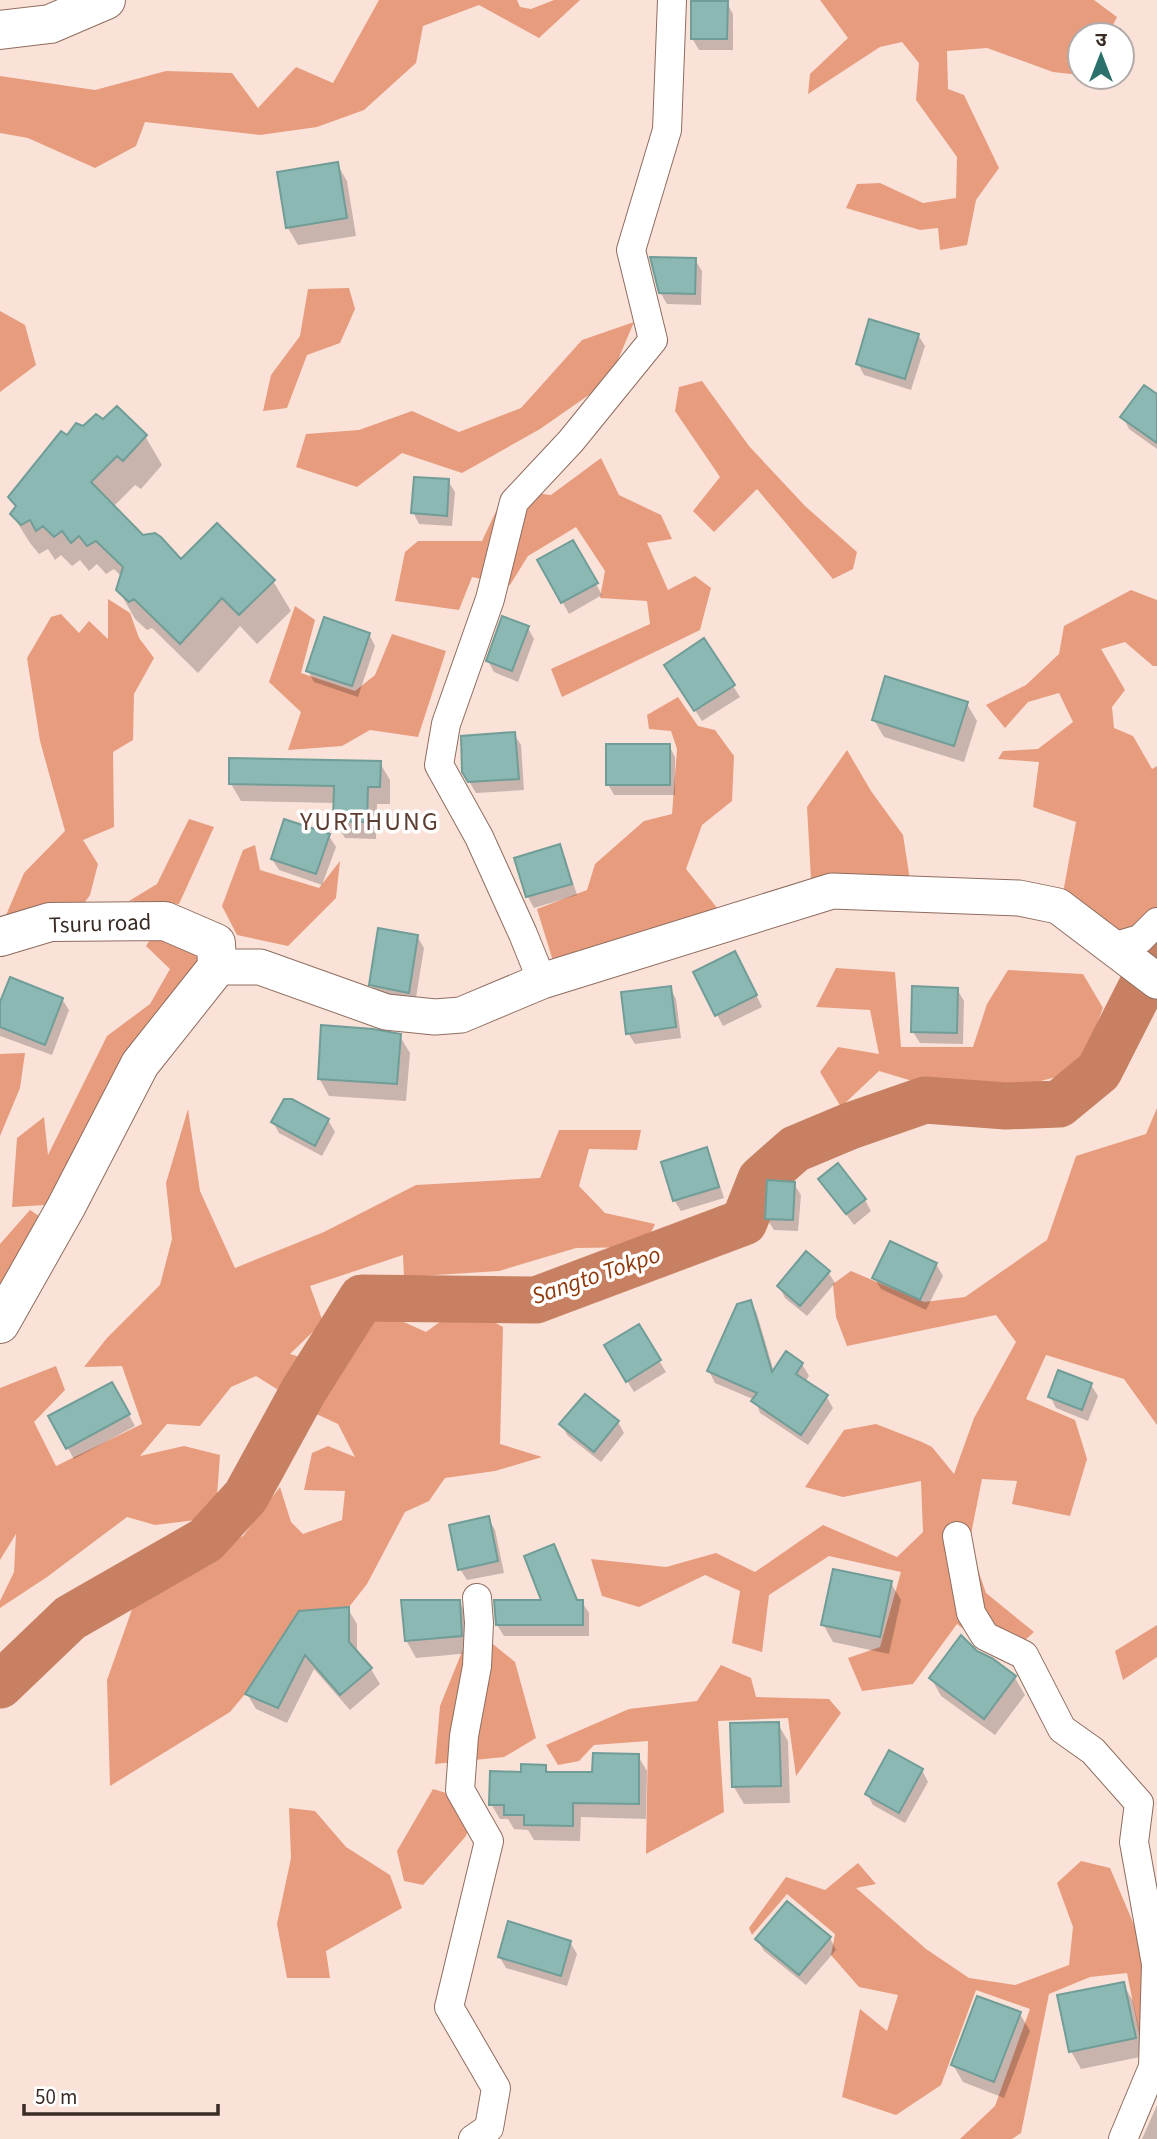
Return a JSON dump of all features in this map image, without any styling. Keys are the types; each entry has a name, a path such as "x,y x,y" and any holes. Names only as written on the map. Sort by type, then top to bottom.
{"main road":[{"path":"0,30 50,24 106,0"},
{"name":"Tsuru road","path":"0,937 50,922 165,921 216,943 217,967"},
{"path":"0,1324 66,1207 140,1064 217,967"}],"street":[{"path":"542,981 479,837 439,765 446,723 490,599 514,502 571,441 653,340 631,250 667,130 672,0"},
{"path":"217,967 260,967 386,1012 435,1017 461,1015 542,981 832,891 1019,898 1058,906 1134,963 1140,939 1157,922"},
{"path":"957,1536 971,1613 985,1636 1024,1655 1062,1729 1093,1751 1139,1803 1134,1842 1156,1964 1153,2067 1123,2139"},
{"path":"473,2139 489,2128 496,2088 449,2007 489,1841 460,1790 464,1736 477,1666 477,1598"}],"shaded area":[{"path":"379,0 517,0 520,7 531,9 554,0 580,0 539,38 479,5 423,26 416,63 364,110 317,127 260,135 145,122 136,146 95,168 28,138 0,133 0,76 95,90 166,71 232,73 258,108 296,67 333,83"},
{"path":"820,0 1094,0 1117,17 1115,21 1066,21 1066,73 1053,72 987,48 947,51 948,89 964,95 999,168 976,200 967,245 940,250 938,228 920,230 846,208 857,184 880,183 923,203 956,198 957,157 916,100 919,63 902,42 880,47 808,94 810,74 848,38"},
{"path":"349,288 355,309 340,343 307,355 287,408 263,411 271,375 300,336 308,289"},
{"path":"0,311 25,325 36,365 0,392"},
{"path":"634,322 609,381 540,429 462,473 402,453 357,487 296,467 306,434 359,430 412,411 459,432 521,408 582,340"},
{"path":"702,381 749,446 805,506 857,552 853,569 833,579 757,489 714,532 693,511 720,477 675,411 679,387"},
{"path":"601,458 619,495 661,515 672,539 647,543 668,590 695,576 711,588 700,630 562,697 551,669 650,624 647,601 600,598 605,571 576,527 528,556 510,585 472,577 459,610 395,601 405,552 418,541 482,541 506,490 551,495"},
{"path":"1131,590 1157,600 1157,666 1153,666 1125,642 1101,649 1125,690 1112,707 1114,728 1133,736 1152,769 1157,766 1157,929 1122,936 1063,893 1076,822 1033,807 1039,762 998,759 1003,751 1038,749 1073,722 1059,693 1028,702 1005,728 986,705 1026,685 1059,654 1064,626"},
{"path":"108,599 130,613 139,638 154,658 134,694 133,740 113,752 114,827 83,840 98,864 90,895 78,912 4,920 24,873 65,831 40,741 27,658 51,617 61,614 79,633 89,621 108,639"},
{"path":"295,606 315,620 301,673 355,691 375,675 392,634 446,651 418,737 370,730 342,746 288,750 301,712 269,682"},
{"path":"678,697 698,726 715,730 734,756 732,801 702,825 686,869 718,909 553,961 537,909 587,890 595,864 644,821 672,814 677,749 671,731 649,729 647,715"},
{"path":"847,750 871,791 903,835 910,880 811,879 807,807"},
{"path":"189,819 214,827 179,904 129,901 157,884"},
{"path":"255,845 260,870 319,888 340,861 336,898 288,946 237,935 222,906 243,850"},
{"path":"153,935 188,947 201,961 45,1205 12,1207 17,1138 44,1117 48,1155 107,1036 150,1004 170,969 146,946"},
{"path":"836,968 895,972 901,1047 973,1047 987,1004 1008,970 1083,974 1103,1008 1079,1071 1010,1089 956,1094 879,1071 841,1107 820,1072 838,1047 879,1054 870,1010 816,1007"},
{"path":"25,1053 20,1088 0,1136 0,1054"},
{"path":"1157,1108 1157,1425 1124,1379 1046,1355 1026,1399 1075,1420 1087,1459 1070,1516 1012,1504 1017,1481 982,1479 969,1544 986,1593 1034,1632 1004,1659 957,1624 913,1684 862,1691 848,1658 880,1647 901,1572 829,1556 769,1595 762,1652 732,1643 740,1591 705,1575 639,1607 602,1596 591,1559 666,1567 716,1553 755,1572 823,1525 897,1557 923,1532 921,1481 843,1497 805,1487 844,1430 876,1424 932,1447 954,1474 974,1418 1016,1342 996,1315 847,1346 836,1317 833,1284 851,1271 924,1302 965,1297 1047,1240 1076,1156 1146,1134"},
{"path":"188,1109 200,1191 235,1268 324,1232 416,1185 540,1178 559,1130 641,1130 637,1150 589,1149 579,1186 605,1213 655,1224 644,1247 576,1248 499,1271 404,1277 403,1255 310,1286 323,1322 290,1354 303,1358 280,1391 256,1376 231,1387 200,1426 167,1424 140,1456 184,1446 220,1455 217,1495 196,1520 155,1525 127,1517 47,1577 0,1608 0,1601 14,1572 16,1534 0,1560 0,1388 56,1366 65,1390 34,1422 56,1466 142,1424 122,1366 84,1367 107,1338 160,1285 172,1239 166,1183"},
{"path":"30,1210 45,1220 0,1290 0,1244"},
{"path":"463,1305 503,1327 500,1444 542,1457 495,1471 445,1478 429,1501 405,1512 367,1584 349,1607 299,1611 245,1694 230,1712 110,1786 107,1680 135,1601 197,1557 243,1536 280,1487 291,1522 303,1534 342,1520 345,1491 304,1490 312,1453 328,1446 355,1457 338,1424 312,1412 348,1339 377,1310 426,1332"},
{"path":"1157,1625 1157,1657 1123,1680 1115,1651"},
{"path":"472,1627 515,1662 536,1738 504,1757 435,1764 440,1706"},
{"path":"721,1665 751,1678 756,1697 829,1699 841,1713 796,1776 788,1718 718,1721 724,1812 646,1854 648,1741 594,1745 579,1761 558,1765 546,1745 629,1709 697,1701"},
{"path":"433,1789 476,1802 466,1836 423,1885 404,1881 397,1851"},
{"path":"289,1808 315,1811 346,1847 390,1875 402,1908 326,1951 330,1978 287,1978 277,1924 291,1858"},
{"path":"1081,1861 1110,1868 1137,1932 1157,1948 1143,2053 1127,1973 1090,1977 1049,1994 1021,2133 1012,2139 960,2139 995,2106 1030,2009 976,1990 941,2085 896,2115 842,2097 860,2009 887,2031 898,1995 859,1987 831,1955 835,1934 787,1894 752,1935 749,1928 786,1877 825,1890 858,1863 876,1884 856,1888 926,1949 969,1978 1015,1985 1069,1965 1073,1927 1057,1883"}],"building":[{"path":"691,1 728,1 727,39 691,39"},
{"path":"338,162 347,218 286,228 277,172"},
{"path":"650,257 696,258 695,294 659,293"},
{"path":"869,319 919,334 905,379 856,364"},
{"path":"1144,385 1157,394 1157,443 1120,417"},
{"path":"117,406 147,435 123,461 117,456 91,482 143,535 155,533 181,559 217,523 275,580 239,615 222,598 180,644 134,599 129,602 116,590 123,567 96,541 87,546 79,536 71,543 62,531 54,537 43,526 36,531 30,520 21,525 10,514 16,506 8,497 61,431 67,435 76,423 83,426 96,414 103,419"},
{"path":"414,477 449,479 447,516 411,513"},
{"path":"573,540 598,583 561,603 537,560"},
{"path":"502,616 529,626 512,671 486,661"},
{"path":"324,617 370,633 352,686 306,671"},
{"path":"704,638 735,685 694,711 664,665"},
{"path":"885,676 968,702 954,746 872,720"},
{"path":"515,732 519,779 468,782 462,772 461,736"},
{"path":"606,744 670,744 670,785 606,785"},
{"path":"229,758 381,761 380,787 368,787 367,822 333,821 334,786 229,784"},
{"path":"284,819 330,834 316,874 271,859"},
{"path":"560,844 572,884 526,897 514,858"},
{"path":"378,928 418,935 409,993 369,985"},
{"path":"735,951 757,995 715,1016 693,972"},
{"path":"10,977 63,998 45,1045 0,1027 0,1002"},
{"path":"671,986 676,1027 626,1034 621,992"},
{"path":"912,986 958,988 957,1033 911,1032"},
{"path":"321,1025 401,1034 397,1084 318,1079"},
{"path":"284,1099 292,1099 329,1119 315,1146 271,1122"},
{"path":"707,1147 719,1187 673,1201 661,1162"},
{"path":"838,1163 866,1199 846,1214 818,1179"},
{"path":"767,1180 795,1182 793,1220 765,1219"},
{"path":"890,1241 937,1263 920,1300 872,1278"},
{"path":"806,1251 830,1271 800,1306 777,1286"},
{"path":"751,1300 772,1372 786,1351 803,1363 796,1374 828,1395 801,1435 751,1401 757,1393 707,1371 737,1304"},
{"path":"639,1324 661,1360 626,1382 604,1345"},
{"path":"1058,1370 1092,1383 1082,1410 1048,1397"},
{"path":"112,1382 130,1414 66,1449 48,1416"},
{"path":"585,1394 619,1421 594,1452 559,1424"},
{"path":"489,1516 498,1561 458,1570 449,1525"},
{"path":"554,1544 577,1600 583,1600 583,1625 496,1625 494,1600 541,1600 524,1556"},
{"path":"833,1569 892,1581 880,1637 821,1625"},
{"path":"401,1600 460,1600 462,1636 405,1641"},
{"path":"349,1607 349,1642 372,1668 340,1695 305,1655 278,1708 245,1694 299,1611"},
{"path":"961,1635 977,1651 992,1658 1016,1676 984,1719 929,1678"},
{"path":"779,1722 781,1786 732,1787 730,1723"},
{"path":"889,1750 923,1769 899,1813 865,1794"},
{"path":"593,1753 639,1754 639,1804 573,1803 573,1826 524,1825 524,1815 504,1815 504,1805 489,1805 490,1771 521,1772 521,1764 546,1765 546,1772 592,1772"},
{"path":"787,1901 831,1937 799,1975 755,1939"},
{"path":"508,1921 571,1941 561,1976 498,1957"},
{"path":"1124,1982 1136,2038 1069,2052 1057,1995"},
{"path":"977,1996 1021,2012 994,2082 951,2065"}],"waterway":[{"name":"Sangto Tokpo","path":"0,1685 70,1618 206,1540 246,1496 304,1390 362,1298 536,1300 744,1222 761,1179 795,1149 850,1126 925,1100 1006,1106 1059,1104 1099,1071 1143,984 1157,964"}],"district":[{"name":"YURTHUNG","path":"370,821"}]}
